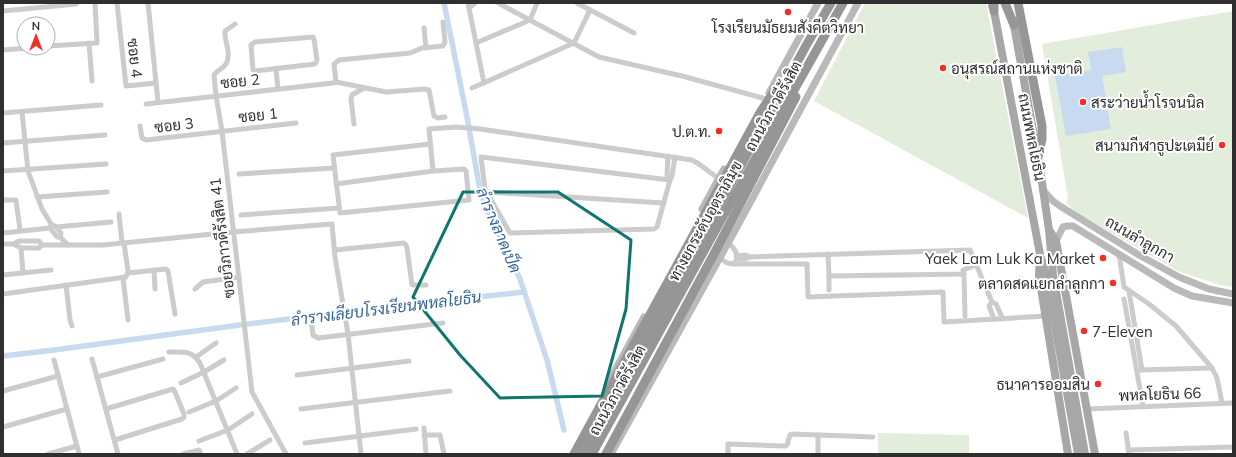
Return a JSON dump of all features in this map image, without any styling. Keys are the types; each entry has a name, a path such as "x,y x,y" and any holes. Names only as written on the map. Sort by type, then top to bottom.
{"highway":[{"name":"ถนนวิภาวดีรังสิต","path":"580,454 826,3"},
{"name":"ทางยกระดับอุตราภิมุข","path":"584,454 807,44 831,3"},
{"name":"ทางยกระดับอุตราภิมุข","path":"592,454 843,3"},
{"name":"ถนนวิภาวดีรังสิต","path":"598,454 846,3"},
{"path":"1005,3 1014,25"},
{"path":"1018,3 1042,126 1042,139 1038,157"},
{"path":"574,454 761,111 807,44"},
{"path":"606,454 794,104 818,48"},
{"path":"766,114 771,90"}],"main road":[{"name":"ถนนวิภาวดีรังสิต","path":"570,454 719,179 766,99 818,3"},
{"name":"ถนนวิภาวดีรังสิต","path":"611,454 729,242 858,3"},
{"name":"ถนนพหลโยธิน","path":"1010,3 1050,230 1053,275 1075,420 1078,454"},
{"name":"ถนนพหลโยธิน","path":"993,6 1040,254 1046,275 1075,420 1085,454"},
{"name":"ถนนลำลูกกา","path":"1043,190 1060,206 1139,255 1179,277 1209,289 1233,294"},
{"name":"ถนนลำลูกกา","path":"1056,241 1063,228 1073,226 1174,288 1190,295 1233,303"},
{"name":"ถนนพหลโยธิน","path":"1050,230 1056,241 1095,454"},
{"name":"ถนนพหลโยธิน","path":"1040,254 1039,276 1068,454"}],"street":[{"path":"3,11 77,3"},
{"path":"56,45 97,43 95,3"},
{"name":"ซอย 4","path":"117,3 126,86 156,83"},
{"path":"148,3 158,102"},
{"path":"476,3 468,5 484,83"},
{"path":"498,3 599,57 682,76 766,99"},
{"path":"476,43 530,20 537,3"},
{"path":"578,3 634,33"},
{"path":"472,88 574,43 590,10"},
{"path":"336,82 334,64 339,60 410,53 417,49 438,47 445,44 443,22"},
{"name":"ซอยวิภาวดีรังสิต 41","path":"235,24 225,31 228,61 224,67 215,73 216,96 222,131 252,392 286,454"},
{"path":"424,28 426,48"},
{"path":"313,37 317,60 315,64 276,69 253,70 252,44 313,37"},
{"path":"89,43 92,81"},
{"path":"3,50 16,49"},
{"path":"276,69 278,89"},
{"name":"ซอย 2","path":"146,104 336,82 386,92 429,90 432,113 438,118 445,117"},
{"path":"354,124 351,99 352,95 364,88"},
{"path":"3,113 101,106"},
{"path":"22,112 28,169 37,197 42,209 53,226 61,233 60,237 68,245"},
{"name":"ซอย 1","path":"222,131 296,123"},
{"name":"ซอย 3","path":"140,126 142,138 146,140 222,131"},
{"path":"433,171 428,129 442,127 493,130 692,160 719,179"},
{"path":"3,142 105,135"},
{"path":"336,184 433,171 464,169 466,171 469,200 340,213 339,208 336,184 334,168 333,155 430,144"},
{"path":"668,156 667,175 670,180"},
{"path":"670,180 481,157 484,181 488,192 510,233 654,229 657,226 672,176 675,157"},
{"path":"3,171 106,164"},
{"path":"239,174 334,168"},
{"path":"37,197 107,192"},
{"path":"488,192 664,203"},
{"path":"3,200 16,200 20,230"},
{"path":"241,215 339,208"},
{"path":"119,214 128,273"},
{"path":"3,232 53,226 111,222"},
{"path":"3,244 14,244 21,248 39,248 42,245 123,243 332,224 348,334 361,454"},
{"path":"14,244 19,241 39,241 42,245"},
{"path":"729,242 736,252 736,260"},
{"path":"335,250 404,243 406,245 412,285 426,285"},
{"path":"21,248 23,273"},
{"path":"720,258 728,263 746,255 749,257 970,250 992,302 996,304 1003,319"},
{"path":"828,254 829,290"},
{"path":"1119,254 1124,287 1149,304 1176,326 1212,368 1217,378 1222,404"},
{"path":"736,260 807,264 808,297 943,292 944,322 1046,316"},
{"path":"965,316 963,270 976,265"},
{"path":"3,294 123,278 126,277 128,273 166,269 168,271 175,314"},
{"path":"3,276 50,270"},
{"path":"154,270 155,289"},
{"path":"829,276 964,274"},
{"path":"195,288 203,282 213,282 239,277"},
{"path":"123,278 128,320"},
{"path":"66,285 72,326"},
{"path":"1129,291 1143,406"},
{"path":"1124,299 1139,370"},
{"path":"992,302 989,306 994,319"},
{"path":"311,320 313,335 318,338 443,323"},
{"path":"196,357 216,343"},
{"path":"169,352 185,352 196,357 204,372 237,454"},
{"path":"92,359 118,454"},
{"path":"97,377 163,359"},
{"path":"54,360 79,454"},
{"path":"181,383 224,360"},
{"path":"297,375 409,361"},
{"path":"1139,370 1212,368"},
{"path":"3,390 58,376"},
{"path":"189,412 216,402 236,388"},
{"path":"106,409 173,389 184,414 182,419 115,440"},
{"path":"301,409 450,391"},
{"name":"พหลโยธิน 66","path":"1087,409 1233,403"},
{"path":"3,427 67,409"},
{"path":"199,441 228,430 252,414"},
{"path":"424,428 426,454"},
{"path":"305,443 416,429"},
{"path":"1126,433 1128,452 1233,447"},
{"path":"728,454 728,444 785,446 787,445 790,435 792,434 873,437"},
{"path":"424,435 440,435 444,454"},
{"path":"818,435 818,454"},
{"path":"247,454 270,440"},
{"path":"48,454 77,446"},
{"path":"183,454 199,450 201,454"}],"highlighted area":[{"path":"463,192 558,192 631,240 626,309 602,396 500,398 460,355 413,297"}],"green space":[{"path":"865,3 986,3 1028,218 814,101"},
{"path":"1233,11 1233,287 1220,285 1178,271 1079,214 1066,203 1068,198 1042,44"},
{"path":"878,433 969,435 969,454 878,454"}],"water":[{"name":"สระว่ายน้ำโรจนนิล","path":"1122,47 1126,72 1102,76 1111,129 1066,136 1055,76 1091,70 1088,52"}],"waterway":[{"name":"ลำรางลาดเป็ด","path":"444,3 480,190 488,211 520,279 547,360 564,430"},
{"name":"ลำรางเลียบโรงเรียนพหลโยธิน","path":"248,324 524,292"},
{"name":"ลำรางเลียบโรงเรียนพหลโยธิน","path":"3,356 240,325"}],"place":[{"name":"โรงเรียนมัธยมสังคีตวิทยา","path":"788,12"},
{"name":"อนุสรณ์สถานแห่งชาติ","path":"943,68"},
{"name":"สระว่ายน้ำโรจนนิล","path":"1083,102"},
{"name":"ป.ต.ท.","path":"719,131"},
{"name":"สนามกีฬาธูปะเตมีย์","path":"1222,145"},
{"name":"Yaek Lam Luk Ka Market","path":"1103,258"},
{"name":"ตลาดสดแยกลำลูกกา","path":"1113,283"},
{"name":"7-Eleven","path":"1084,331"},
{"name":"ธนาคารออมสิน","path":"1098,384"}]}
